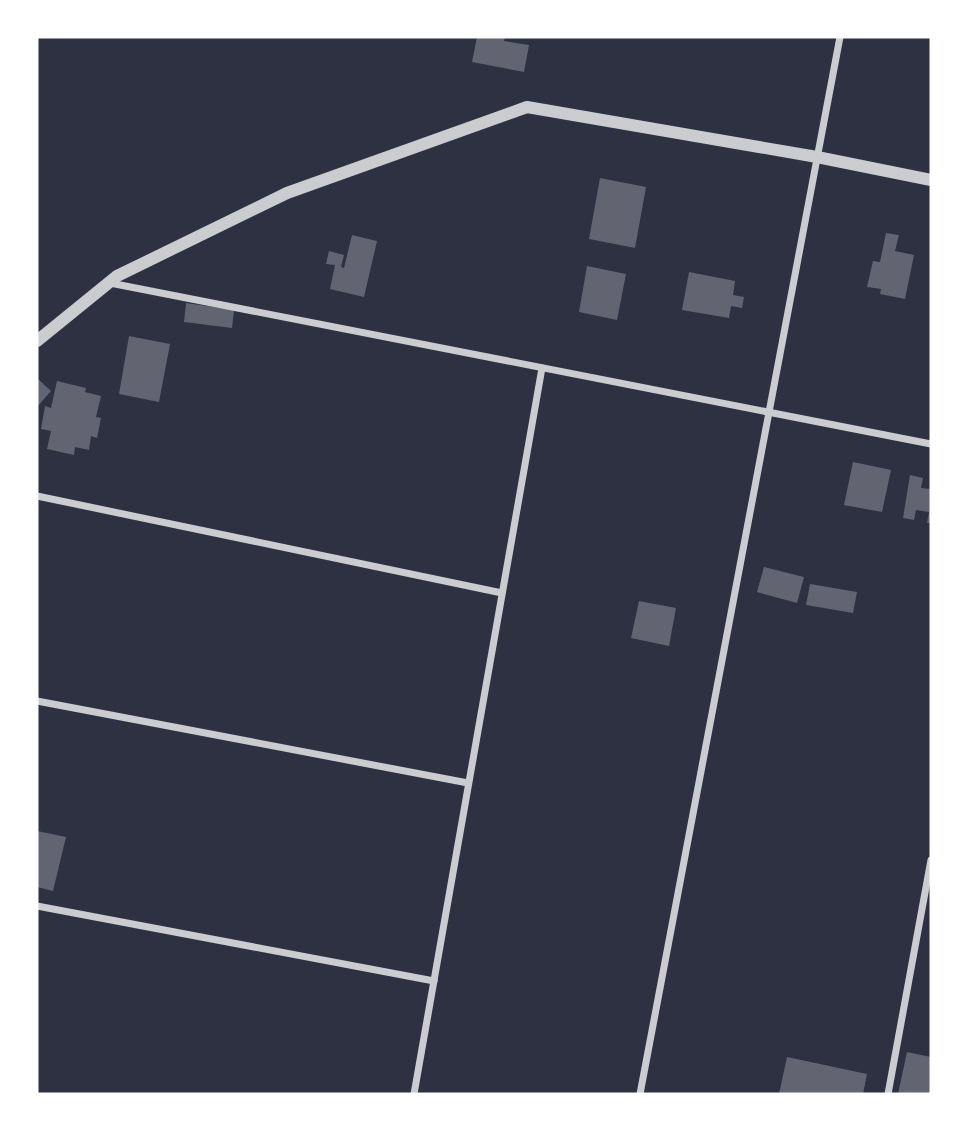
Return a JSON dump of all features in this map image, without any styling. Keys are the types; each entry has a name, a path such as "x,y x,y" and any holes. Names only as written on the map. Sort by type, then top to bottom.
{"street":[{"path":"640,1094 840,37"},
{"path":"37,341 117,276 287,193 527,107 817,157 931,180"},
{"path":"110,283 931,444"},
{"path":"414,1094 542,368"},
{"path":"37,496 502,593"},
{"path":"37,701 468,783"},
{"path":"888,1094 931,860"},
{"path":"37,906 433,981"},
{"path":"922,912 931,913"}],"building":[{"path":"477,37 505,37 504,41 529,45 524,72 472,62"},
{"path":"600,178 646,187 635,248 589,239"},
{"path":"886,233 899,235 895,251 914,255 905,299 880,294 881,289 867,287 873,261 880,262"},
{"path":"352,235 377,241 364,297 330,289 335,265 326,264 329,251 344,255 341,267 344,268"},
{"path":"587,266 626,274 617,320 579,312"},
{"path":"689,272 735,281 733,295 744,297 742,308 731,306 729,318 682,310"},
{"path":"186,303 234,310 232,328 184,322"},
{"path":"129,336 170,344 159,402 119,394"},
{"path":"37,378 51,391 37,407"},
{"path":"57,381 86,388 85,392 101,396 96,417 101,418 97,438 91,436 89,450 75,447 74,455 47,449 51,431 41,429 45,406 51,408"},
{"path":"853,462 891,470 882,512 844,505"},
{"path":"910,475 923,478 921,488 931,489 931,523 927,523 929,512 916,510 914,520 903,518"},
{"path":"764,567 804,577 797,603 757,592"},
{"path":"810,584 857,592 853,613 806,605"},
{"path":"639,601 676,608 669,646 631,638"},
{"path":"37,831 66,837 53,891 37,887"},
{"path":"907,1052 931,1057 931,1094 898,1094"},
{"path":"787,1057 867,1074 863,1094 779,1094"}]}
